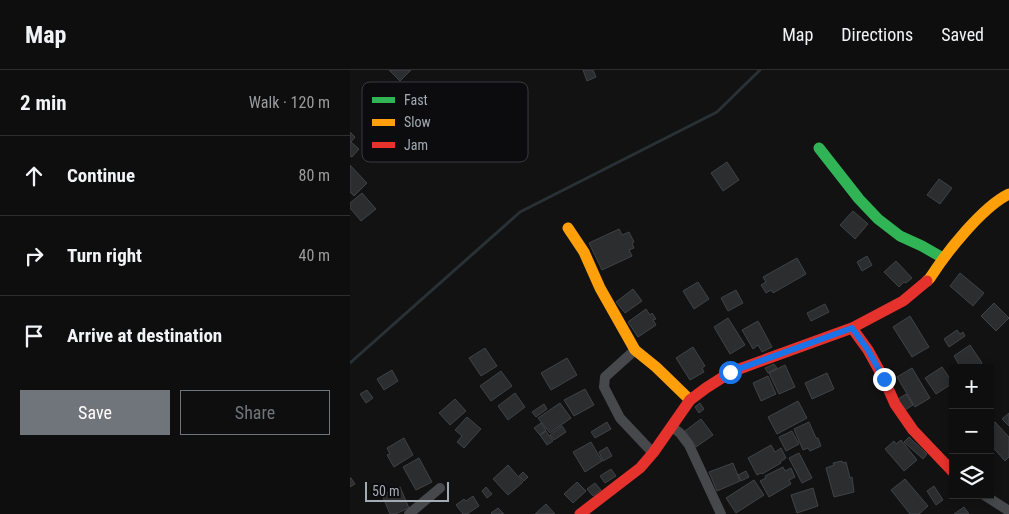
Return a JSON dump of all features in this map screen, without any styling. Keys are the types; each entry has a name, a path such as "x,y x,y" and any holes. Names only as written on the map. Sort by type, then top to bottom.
{"street":[{"path":"819,148 878,220 900,236 943,258"},
{"path":"580,514 640,468 653,453 690,400 706,388 730,372 852,328 903,300 930,278 943,258 977,220 1009,194"},
{"path":"568,228 584,252 600,288 635,350 656,367 690,400"},
{"path":"852,328 868,350 895,404 913,430 949,468"},
{"path":"635,350 605,377 604,388 620,418 653,453"},
{"path":"672,427 680,433 689,445 721,514"},
{"path":"409,514 440,488"},
{"path":"990,499 1009,512"}],"building":[{"path":"389,70 411,70 400,81"},
{"path":"583,70 593,70 596,77 587,81"},
{"path":"350,132 355,137 351,142 359,149 352,157 350,156"},
{"path":"727,162 739,180 723,191 711,173"},
{"path":"350,165 367,183 354,196 350,192"},
{"path":"939,179 952,188 940,204 927,195"},
{"path":"362,193 376,209 361,221 350,208 350,203"},
{"path":"853,211 868,224 855,239 840,225"},
{"path":"619,229 622,235 629,232 634,242 632,243 634,248 629,250 632,256 602,270 589,243"},
{"path":"867,256 872,265 862,271 857,262"},
{"path":"797,258 806,274 773,293 771,290 766,293 761,285 766,282 763,277"},
{"path":"896,261 912,278 899,287 884,272"},
{"path":"960,273 984,293 973,306 950,286"},
{"path":"698,282 709,299 694,309 683,291"},
{"path":"633,289 642,301 625,313 616,302"},
{"path":"736,290 743,303 728,311 721,298"},
{"path":"994,303 1009,318 996,331 981,316"},
{"path":"825,304 829,312 811,321 807,313"},
{"path":"646,309 656,319 653,320 656,325 638,337 628,322"},
{"path":"910,316 929,347 912,357 893,327"},
{"path":"728,318 745,345 730,354 714,327"},
{"path":"758,321 772,347 762,352 758,345 753,349 742,330"},
{"path":"957,330 960,334 963,332 965,336 949,347 944,339"},
{"path":"970,345 982,363 959,364 954,356"},
{"path":"693,347 705,366 702,368 704,372 690,380 676,358"},
{"path":"485,348 497,366 481,376 469,358"},
{"path":"567,358 577,375 551,390 541,373"},
{"path":"774,364 777,368 768,373 765,368"},
{"path":"785,365 795,387 779,394 769,373"},
{"path":"942,367 949,377 949,386 936,394 925,378"},
{"path":"912,368 930,398 915,407 897,377"},
{"path":"392,370 398,381 384,390 377,379"},
{"path":"501,371 512,386 491,401 480,386"},
{"path":"827,373 834,389 812,399 805,383"},
{"path":"768,376 776,394 761,401 753,383"},
{"path":"585,389 594,405 574,416 564,400"},
{"path":"367,390 373,398 366,403 360,394"},
{"path":"515,393 525,407 508,420 498,406"},
{"path":"906,394 913,405 905,410 898,399"},
{"path":"455,399 466,411 450,425 439,413"},
{"path":"798,401 807,418 777,434 768,417"},
{"path":"560,403 571,418 550,433 538,418"},
{"path":"700,403 704,409 699,413 695,407"},
{"path":"544,404 547,409 536,417 532,412"},
{"path":"1009,413 1009,426 1002,419"},
{"path":"467,417 481,429 464,448 457,442 462,436 455,430"},
{"path":"701,419 713,435 696,447 685,431"},
{"path":"607,422 611,429 595,438 591,432"},
{"path":"809,422 821,446 810,451 808,448 803,450 794,429"},
{"path":"541,423 546,430 540,435 534,428"},
{"path":"994,423 1009,437 1009,457 1005,461 994,449"},
{"path":"562,426 566,432 554,440 550,435"},
{"path":"546,431 553,441 547,445 540,435"},
{"path":"792,431 799,444 786,451 779,437"},
{"path":"909,437 927,454 923,459 904,442"},
{"path":"404,438 413,455 394,467 387,455 390,454 387,448"},
{"path":"901,440 917,460 904,471 885,449 894,441 896,444"},
{"path":"591,442 602,461 585,472 573,452"},
{"path":"771,445 775,452 781,448 786,458 781,463 757,475 748,458"},
{"path":"607,447 612,456 603,461 599,452"},
{"path":"799,453 812,478 802,483 789,458"},
{"path":"419,458 432,482 416,490 403,467"},
{"path":"842,461 843,463 846,462 850,478 852,477 854,492 834,497 826,468 834,465 833,463"},
{"path":"733,463 740,481 717,491 709,472"},
{"path":"508,465 523,482 508,495 493,479"},
{"path":"783,467 785,471 791,468 795,477 789,480 791,484 769,497 760,481 766,478 765,476"},
{"path":"611,469 616,476 605,483 600,476"},
{"path":"746,471 749,477 741,481 738,475"},
{"path":"523,472 528,477 524,481 519,476"},
{"path":"350,478 355,484 350,487"},
{"path":"905,479 928,506 919,514 910,514 891,490"},
{"path":"754,480 764,495 736,513 726,498"},
{"path":"577,482 586,491 573,503 564,494"},
{"path":"595,483 601,490 593,496 587,489"},
{"path":"934,486 943,500 936,505 927,491"},
{"path":"400,487 409,508 395,514 390,514 382,495"},
{"path":"486,487 492,494 487,498 482,491"},
{"path":"813,488 818,506 797,513 791,495"},
{"path":"473,496 479,506 467,514 463,514 456,505 464,499 466,501"},
{"path":"546,504 555,514 535,514"},
{"path":"964,507 969,514 954,514"},
{"path":"498,508 504,514 491,513"}],"waterway":[{"path":"350,363 520,212 717,112 760,70"}],"traffic: fast":[{"path":"819,148 859,199 878,219 900,236 943,258"}],"traffic: slow":[{"path":"927,281 945,256 976,220 1009,194"},
{"path":"568,228 584,252 600,288 635,350 656,367 690,400"}],"traffic: jam":[{"path":"580,514 640,468 653,453 690,400 706,388 731,372 852,328 903,301 927,281"},
{"path":"852,328 868,350 895,404 913,430 949,468"}],"route":[{"path":"730,372 852,328 868,350 884,379"}]}
